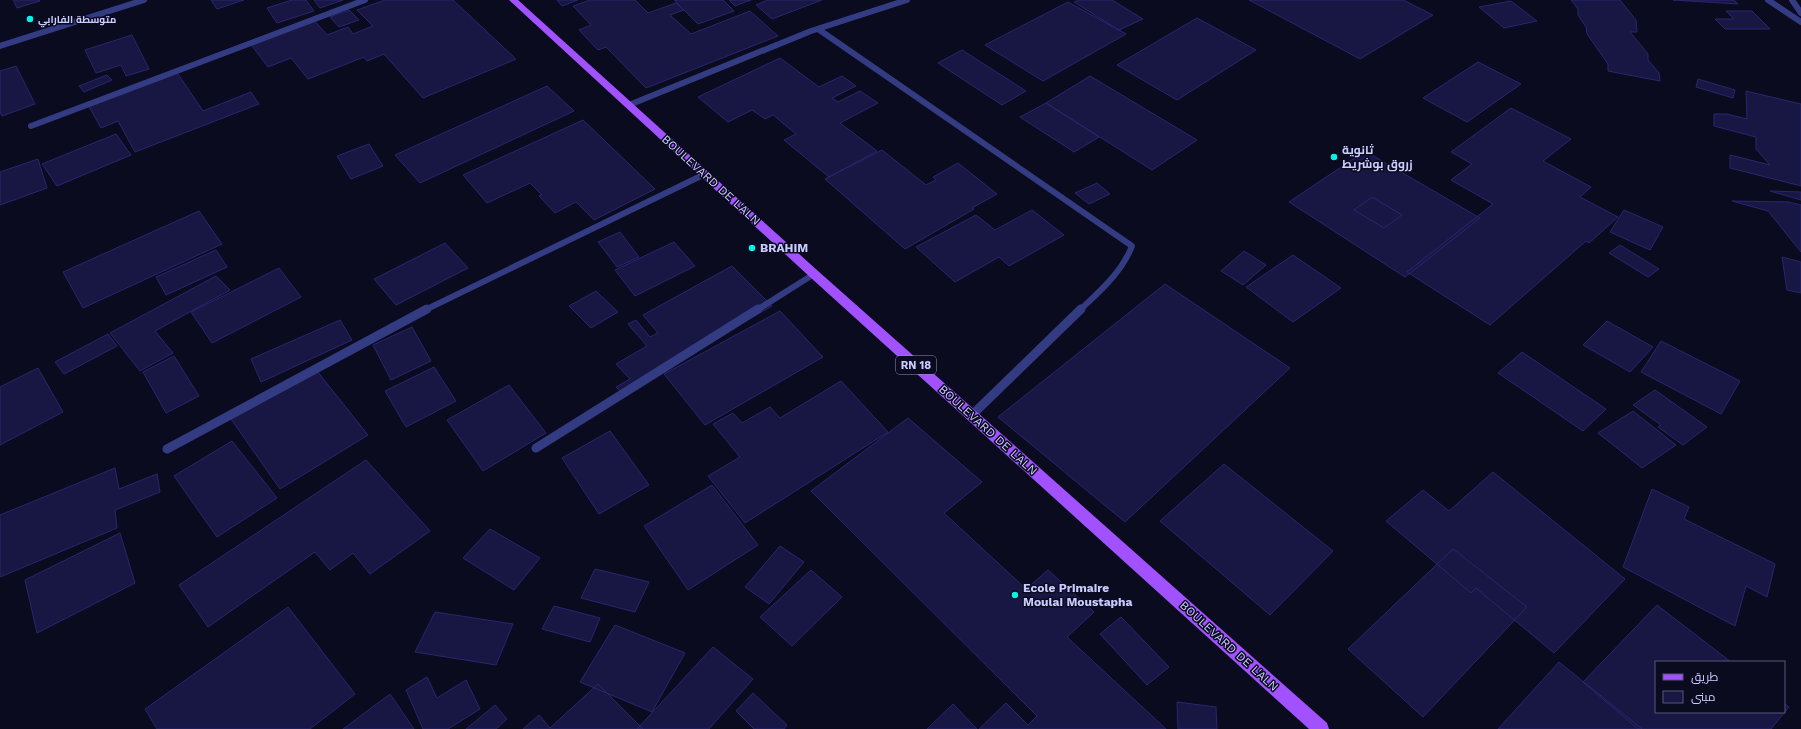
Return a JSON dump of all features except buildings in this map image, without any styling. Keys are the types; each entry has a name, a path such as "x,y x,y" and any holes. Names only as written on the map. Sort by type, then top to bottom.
{"main road":[{"name":"BOULEVARD DE L'ALN","path":"514,0 814,274 1321,729"}],"street":[{"path":"0,46 144,0"},
{"path":"31,126 365,0"},
{"path":"629,105 818,29 907,0"},
{"path":"1768,0 1801,22"},
{"path":"1792,0 1801,13"},
{"path":"818,29 1132,246 1128,256 1110,281 972,415"},
{"path":"167,449 416,314 704,174"},
{"path":"536,448 814,274"}],"place":[{"name":"متوسطة الفارابي","path":"30,19"},
{"name":"ثانوية زروق بوشريط","path":"1334,157"},
{"name":"BRAHIM","path":"752,248"},
{"name":"Ecole Primaire Moulai Moustapha","path":"1015,595"}]}
